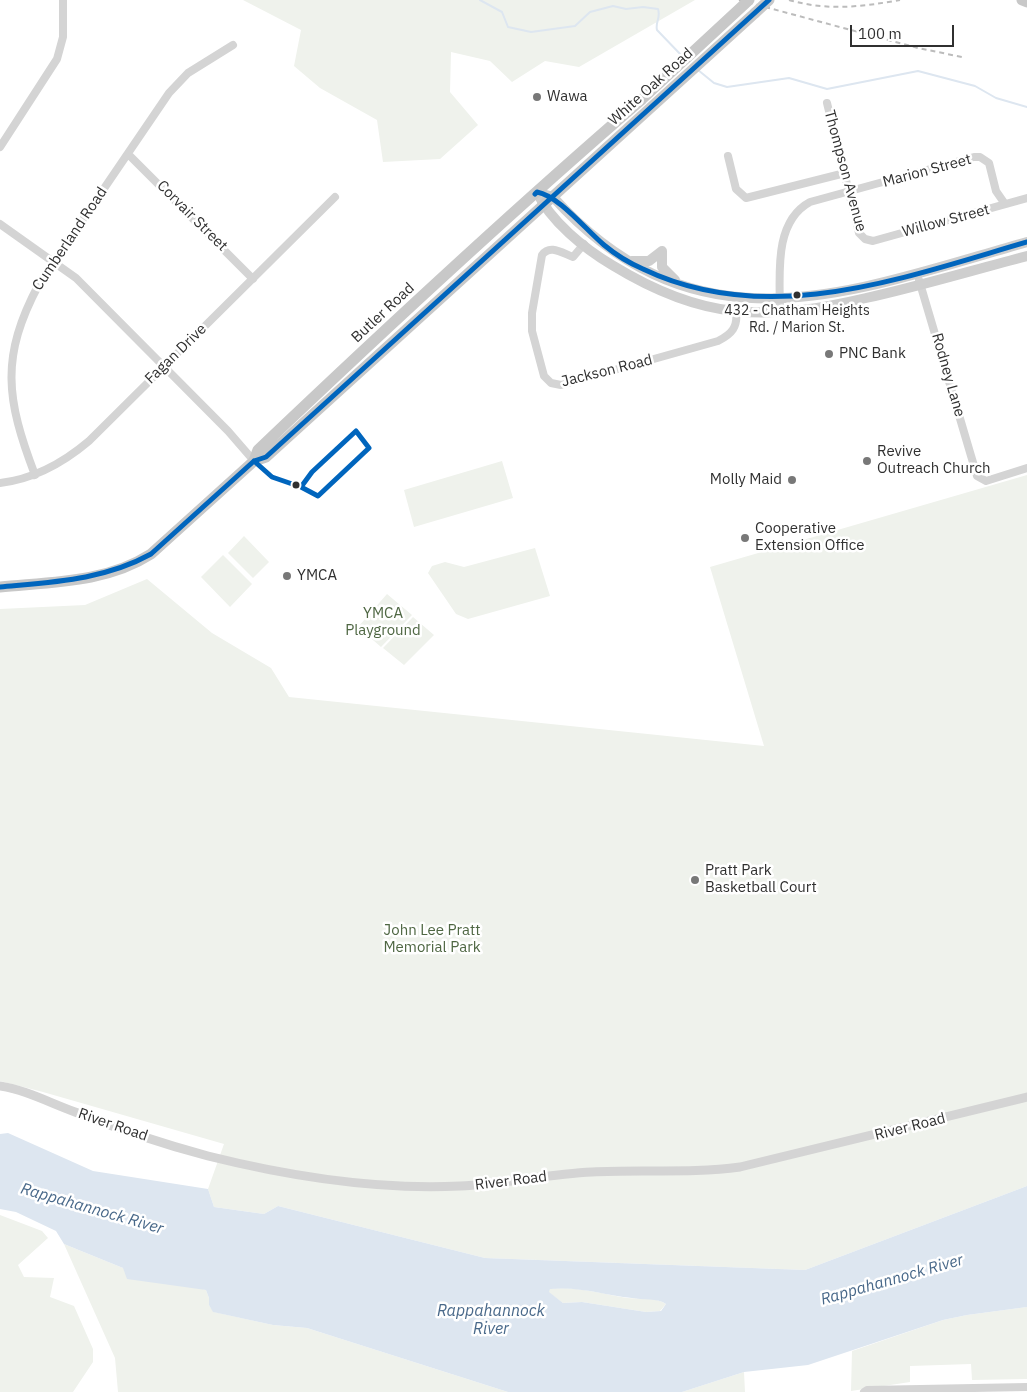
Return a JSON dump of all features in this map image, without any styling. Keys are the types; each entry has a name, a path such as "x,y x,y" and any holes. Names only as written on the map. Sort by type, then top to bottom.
{"main road":[{"name":"White Oak Road","path":"537,192 641,100 749,0"},
{"name":"White Oak Road","path":"544,206 769,0"},
{"path":"1022,0 1027,2"},
{"path":"537,192 553,197 599,241 624,260 650,273 678,283 726,296 752,300 846,292 917,275 1027,242"},
{"path":"537,192 544,206 554,218 600,258 648,284 690,300 736,311 780,312 838,305 921,286 1027,256"},
{"name":"Butler Road","path":"254,461 257,451 271,437 537,192"},
{"name":"Butler Road","path":"0,587 92,578 136,563 165,542 254,461 266,456 544,206"},
{"path":"624,260 649,262 662,251 663,268 678,283"}],"street":[{"path":"2,141 57,59 63,37 63,0"},
{"name":"Cumberland Road","path":"36,475 15,418 8,382 9,356 21,315 178,82 199,65 233,44"},
{"name":"Thompson Avenue","path":"827,103 859,233 865,239"},
{"name":"Corvair Street","path":"128,154 254,279"},
{"path":"728,156 736,189 746,198 845,173"},
{"name":"Marion Street","path":"780,312 784,234 791,217 810,202 974,157 980,157 989,163 996,191 1005,204"},
{"name":"Fagan Drive","path":"0,483 36,475 60,463 89,441 335,197"},
{"name":"Willow Street","path":"865,239 873,241 1027,198"},
{"path":"0,224 76,278 228,431 254,461"},
{"name":"Jackson Road","path":"584,244 573,257 553,249 548,250 542,255 531,322 544,376 552,384 561,385 718,341 732,332 736,326 736,311"},
{"name":"Rodney Lane","path":"917,275 977,476 986,480 1027,468"},
{"name":"River Road","path":"0,1086 25,1092 96,1120 206,1155 266,1168 413,1187 489,1184 608,1171 700,1171 730,1169 800,1154 1027,1097"},
{"path":"864,1392 867,1390 979,1390 1027,1387"}],"green space":[{"path":"243,0 695,0 579,67 545,61 512,82 490,61 451,52 450,92 478,125 440,159 383,162 377,120 320,88 294,66 301,30"},
{"path":"502,461 513,498 414,527 404,490"},
{"name":"John Lee Pratt Memorial Park","path":"1027,475 1027,1186 805,1270 485,1258 278,1206 264,1214 214,1207 208,1189 224,1144 0,1081 0,609 85,605 147,579 212,633 271,668 289,697 764,746 710,567"},
{"name":"YMCA","path":"244,536 269,562 253,578 228,553"},
{"path":"535,548 550,596 468,619 456,614 428,573 432,566 445,562 464,567"},
{"name":"YMCA","path":"223,555 252,584 230,607 201,577"},
{"name":"YMCA Playground","path":"387,594 412,615 381,647 358,627"},
{"path":"413,617 434,635 404,665 383,648"},
{"path":"0,1215 42,1231 48,1238 18,1265 24,1277 54,1278 50,1297 74,1306 93,1349 93,1362 73,1392 0,1392"},
{"path":"64,1244 123,1268 206,1290 209,1305 214,1312 273,1325 307,1328 508,1392 118,1392 115,1358"},
{"path":"550,1289 579,1289 627,1298 652,1299 666,1304 660,1311 646,1312 582,1302 563,1303 548,1292"},
{"path":"1027,1307 1027,1379 972,1380 971,1364 910,1366 910,1382 851,1391 852,1351 943,1320"},
{"path":"744,1372 745,1392 682,1392 685,1391"}],"water":[{"name":"Rappahannock River","path":"8,1133 93,1171 208,1189 214,1207 264,1214 278,1206 485,1258 805,1270 1027,1186 1027,1307 943,1320 808,1365 744,1372 682,1392 508,1392 307,1328 273,1325 213,1312 209,1305 206,1290 127,1279 123,1268 64,1244 56,1231 16,1212 0,1209 0,1134","holes":["561,1288 654,1300 666,1304 661,1311 646,1312 582,1302 563,1303 549,1292 550,1289"]}],"waterway":[{"path":"480,0 502,12 508,27 531,32 575,26 590,12 613,6 626,9 643,7 658,9 657,30 683,57"},
{"path":"698,70 714,83 727,87 789,78 827,89 918,71 975,86 996,98 1027,107"}],"railway":[{"path":"739,0 918,48 962,57"},
{"path":"789,0 831,7 900,0"}],"transit line":[{"path":"0,587 97,575 133,563 151,554 254,461 266,457 769,0"},
{"path":"535,194 537,192 554,200 572,214 604,245 643,269 690,287 738,295 787,296 835,292 932,270 1027,242"},
{"path":"356,431 369,448 318,496 301,487 312,472 356,431"},
{"path":"254,461 272,477 301,487"}],"place":[{"name":"Wawa","path":"537,97"},
{"name":"432 - Chatham Heights Rd. / Marion St.","path":"797,295"},
{"name":"PNC Bank","path":"829,354"},
{"name":"Revive Outreach Church","path":"867,461"},
{"name":"Molly Maid","path":"792,480"},
{"name":"Cooperative Extension Office","path":"745,538"},
{"name":"YMCA","path":"287,576"},
{"name":"Pratt Park Basketball Court","path":"695,880"}]}
